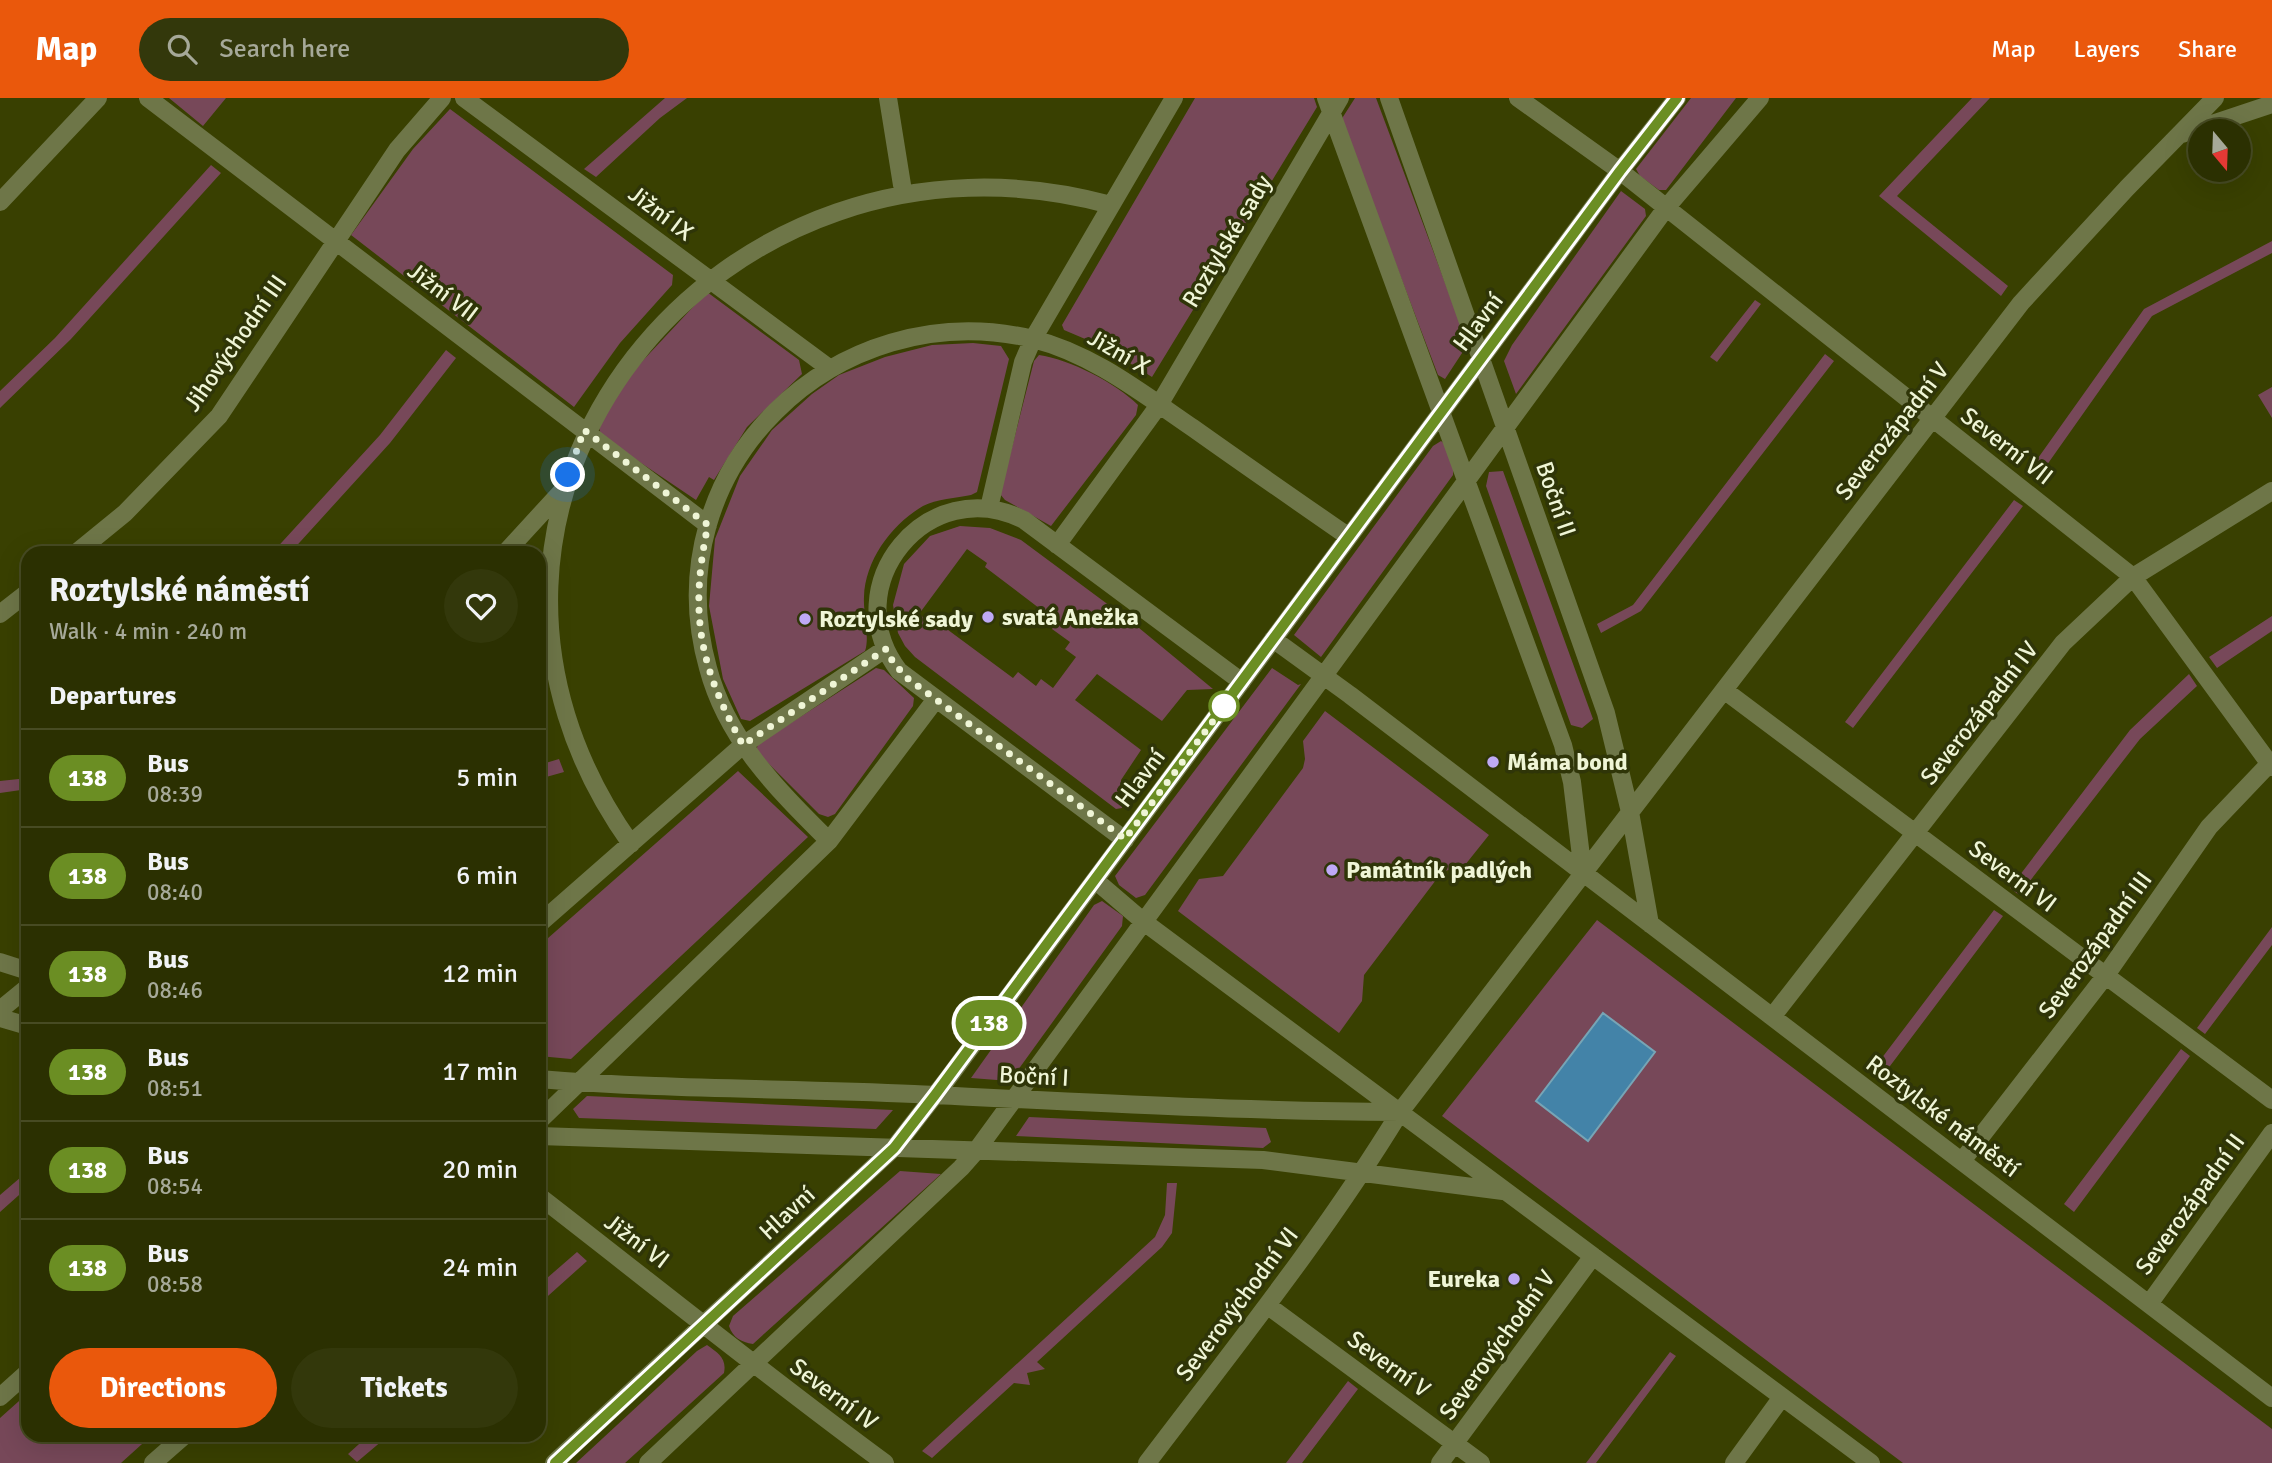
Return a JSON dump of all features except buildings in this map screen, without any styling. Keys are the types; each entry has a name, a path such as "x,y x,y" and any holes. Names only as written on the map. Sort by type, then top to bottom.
{"street":[{"path":"0,202 99,98"},
{"name":"Jižní VII","path":"148,98 708,525"},
{"name":"Jihovýchodní III","path":"85,546 125,513 219,416 397,150 442,98"},
{"name":"Jižní IX","path":"464,98 829,368"},
{"path":"888,98 902,185"},
{"path":"989,508 1023,362 1033,339 1174,98"},
{"name":"Boční II","path":"1389,98 1606,713 1630,812 1650,924"},
{"name":"Severní VII","path":"1518,98 1620,171 2133,577 2271,764"},
{"name":"Hlavní","path":"554,1463 894,1148 1677,98"},
{"path":"648,1463 976,1151 1666,208 1760,98"},
{"name":"Severozápadní V","path":"1583,873 2021,303 2215,98"},
{"path":"1332,103 1340,132 1563,745 1572,782 1583,873 1400,1112"},
{"name":"Roztylské sady","path":"1057,545 1159,405 1332,103"},
{"path":"2179,135 2272,104"},
{"path":"631,844 603,801 583,760 560,690 552,647 549,604 552,555 564,489 584,430 600,397 645,331 703,274 737,249 772,228 818,207 859,194 944,180 999,181 1044,187 1111,205"},
{"name":"Jižní X","path":"829,841 784,795 743,745 716,693 708,668 700,628 698,590 708,525 718,495 735,461 759,428 792,394 829,368 873,347 914,336 976,331 1033,339 1067,350 1099,366 1159,405 1349,537"},
{"path":"511,546 564,489"},
{"name":"Severozápadní IV","path":"1773,1017 2063,643 2133,577 2272,491"},
{"path":"1125,839 900,671 886,649 878,627 877,604 881,581 894,553 908,536 926,522 943,514 962,509 989,508 1008,512 1024,520 1242,682"},
{"path":"0,614 21,598"},
{"name":"Roztylské náměstí","path":"1273,639 2272,1398"},
{"path":"546,918 743,745 886,649"},
{"name":"Severní VI","path":"1724,690 2272,1100"},
{"path":"546,1114 829,841 936,699"},
{"name":"Severozápadní III","path":"1962,1161 2106,975 2209,827 2271,764"},
{"path":"1095,880 1144,922 1871,1463"},
{"path":"0,962 21,969"},
{"path":"0,1010 21,993"},
{"path":"0,1018 21,1024"},
{"name":"Boční I","path":"546,1080 1286,1111 1400,1112"},
{"name":"Severovýchodní VI","path":"1147,1463 1318,1238 1363,1173 1400,1112"},
{"name":"Severozápadní II","path":"2149,1304 2272,1133"},
{"path":"546,1136 1264,1160 1507,1192"},
{"name":"Jižní VI","path":"546,1201 705,1323 753,1364"},
{"name":"Severovýchodní V","path":"1440,1463 1592,1256"},
{"name":"Severní V","path":"1266,1305 1481,1463"},
{"name":"Severní IV","path":"753,1364 885,1463"},
{"path":"0,1397 21,1378"},
{"path":"1734,1463 1782,1397"},
{"path":"153,1463 177,1442"}],"shaded area":[{"path":"169,98 226,98 203,126"},
{"path":"665,98 687,98 660,118 596,177 584,169"},
{"path":"1195,98 1314,98 1317,107 1152,377 1104,347 1064,330 1062,325"},
{"path":"1355,98 1376,98 1468,344 1445,379 1438,375 1341,120"},
{"path":"1691,98 1736,98 1666,190 1659,190 1640,176 1636,169"},
{"path":"1972,98 1990,98 1897,196 2008,286 2001,296 1879,196"},
{"path":"450,109 673,275 672,285 620,343 574,407 351,235 413,149"},
{"path":"211,165 221,173 71,339 0,408 0,391 55,338"},
{"path":"1621,191 1645,209 1646,216 1516,394 1504,361 1512,345"},
{"path":"2272,241 2272,253 2152,316 2037,479 2028,472 2144,309"},
{"path":"707,292 799,360 802,374 747,427 714,480 709,477 696,500 601,436 599,427 620,385"},
{"path":"1755,300 1761,304 1717,362 1710,357"},
{"path":"973,343 1001,346 1009,359 977,492 923,506 901,523 882,544 869,570 866,583 865,651 750,721 741,719 723,679 709,606 715,539 740,476 772,430 812,394 839,375 885,357 932,345"},
{"path":"446,350 456,358 390,443 296,546 278,546 380,435"},
{"path":"1825,354 1834,361 1641,611 1601,633 1597,624 1633,605"},
{"path":"1039,355 1064,361 1092,373 1138,405 1136,415 1051,526 1005,500 1000,494 1034,361"},
{"path":"2272,387 2272,418 2258,395"},
{"path":"1441,441 1449,448 1452,456 1453,475 1321,657 1294,635 1433,446"},
{"path":"1503,471 1593,719 1582,728 1571,725 1486,486 1489,472"},
{"path":"2014,500 2023,506 1853,728 1845,722"},
{"path":"960,526 990,528 1021,540 1133,623 1213,689 1187,690 1162,721 1097,674 1075,700 1141,750 1121,780 1122,808 1116,809 915,657 905,646 898,633 893,605 904,564 930,536","holes":["967,549 987,563 985,567 1056,621 1052,629 1070,642 1065,649 1076,657 1053,688 1041,679 1036,686 1018,672 1013,678 940,624 937,628 919,614"]},
{"path":"2272,616 2272,631 2217,668 2209,657"},
{"path":"876,668 884,670 914,698 913,706 835,814 828,817 819,814 756,751 758,744"},
{"path":"1272,668 1298,685 1301,684 1145,895 1136,898 1119,885 1115,876"},
{"path":"2189,674 2197,686 2140,739 2019,895 2010,888 2130,730"},
{"path":"1325,711 1489,835 1465,865 1442,872 1364,975 1362,1001 1339,1033 1178,911 1199,879 1223,876 1303,768 1303,741"},
{"path":"559,759 564,772 546,777 546,763"},
{"path":"738,771 808,837 571,1059 546,1057 546,940"},
{"path":"21,779 21,790 0,793 0,781"},
{"path":"1102,901 1123,916 1122,926 1010,1081 971,1078 1094,905"},
{"path":"1994,910 2003,916 1887,1070 1878,1063"},
{"path":"1597,920 2272,1429 2272,1463 1903,1463 1442,1116"},
{"path":"2272,927 2272,945 2205,1034 2197,1028"},
{"path":"2181,1049 2190,1056 2074,1212 2064,1204"},
{"path":"587,1096 893,1110 876,1129 579,1118 573,1109"},
{"path":"1029,1117 1266,1128 1271,1142 1263,1148 1016,1136"},
{"path":"900,1171 941,1174 753,1344 741,1341 735,1336 729,1326 733,1316"},
{"path":"21,1177 21,1193 0,1212 0,1195"},
{"path":"1167,1183 1177,1183 1172,1233 1162,1247 1037,1362 1045,1369 1027,1373 1030,1385 1014,1383 932,1458 922,1451 1155,1237 1165,1215"},
{"path":"577,1252 587,1261 546,1298 546,1279"},
{"path":"707,1345 723,1360 724,1373 625,1463 576,1463 697,1351"},
{"path":"1670,1352 1676,1356 1596,1463 1586,1463"},
{"path":"1348,1381 1358,1389 1302,1463 1286,1463"},
{"path":"21,1399 21,1442 144,1442 121,1463 0,1463 0,1418"},
{"path":"361,1442 381,1442 357,1462 348,1454"}],"water":[{"path":"1603,1013 1655,1052 1588,1141 1536,1101"}],"bus line":[{"name":"138","path":"555,1463 894,1148 1677,98"}],"place":[{"name":"svatá Anežka","path":"988,617"},
{"name":"Roztylské sady","path":"805,619"},
{"name":"Máma bond","path":"1493,762"},
{"name":"Památník padlých","path":"1332,870"},
{"name":"Eureka","path":"1514,1279"}],"route":[{"path":"568,475 584,430 708,525 698,590 700,628 714,687 743,745 886,649 907,678 1125,839 1224,706"}]}
